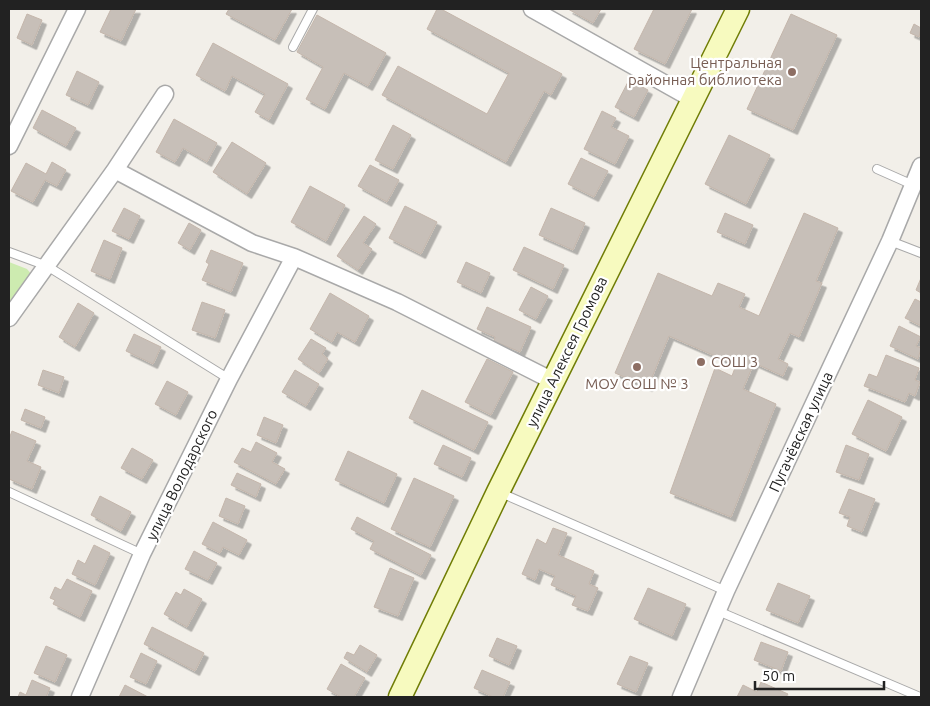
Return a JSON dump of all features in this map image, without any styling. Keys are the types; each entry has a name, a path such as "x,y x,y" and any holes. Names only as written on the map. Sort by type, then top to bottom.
{"street":[{"path":"9,146 77,9"},
{"path":"532,9 694,100"},
{"name":"улица Алексея Громова","path":"400,697 498,492 738,9"},
{"path":"9,318 115,170 165,94"},
{"name":"Пугачёвская улица","path":"681,697 726,591 890,240 921,166"},
{"path":"115,170 252,242 294,257 397,302 553,381"},
{"name":"улица Володарского","path":"80,697 142,554 294,257"}],"lane":[{"path":"293,47 313,9"},
{"path":"877,169 913,185"},
{"path":"890,240 921,253"},
{"path":"9,252 48,266 230,379"},
{"path":"9,492 142,554"},
{"path":"498,492 726,591"},
{"path":"718,611 920,697"}],"green space":[{"path":"9,262 27,269 32,275 9,309"}],"building":[{"path":"111,9 136,9 121,41 100,32"},
{"path":"229,9 292,9 275,40 226,14"},
{"path":"437,9 441,9 562,74 551,95 544,91 506,162 382,95 398,66 487,114 509,73 427,29"},
{"path":"568,9 601,9 593,23"},
{"path":"654,9 692,9 665,64 634,49"},
{"path":"27,14 42,20 32,45 17,38"},
{"name":"Центральная районная библиотека","path":"791,14 837,35 793,130 747,109"},
{"path":"317,15 386,53 368,86 344,73 325,109 306,99 323,67 297,52"},
{"path":"914,24 921,28 919,37 910,33"},
{"path":"213,43 288,84 269,120 255,112 265,94 232,76 225,91 196,75"},
{"path":"77,71 99,82 88,105 66,95"},
{"path":"629,80 648,90 634,117 615,107"},
{"path":"42,110 76,128 66,146 33,128"},
{"path":"602,111 616,118 611,127 629,136 615,164 584,149"},
{"path":"174,119 217,143 207,162 183,148 175,162 156,152"},
{"path":"393,125 411,135 393,169 375,160"},
{"path":"729,135 770,155 746,204 705,184"},
{"path":"232,142 266,163 247,194 213,172"},
{"path":"581,158 608,171 594,197 568,184"},
{"path":"52,162 66,170 57,186 45,180 33,202 11,191 26,163 46,174"},
{"path":"370,165 399,180 387,202 358,186"},
{"path":"310,186 345,205 326,241 291,222"},
{"path":"405,206 437,222 421,254 389,238"},
{"path":"124,208 140,216 129,239 112,231"},
{"path":"551,208 585,223 573,250 539,235"},
{"path":"725,213 753,225 745,244 717,232"},
{"name":"МОУ СОШ № 3","path":"804,213 838,228 816,281 822,283 799,337 790,333 778,359 788,364 783,376 754,363 743,389 776,404 731,517 670,493 715,368 732,376 736,365 669,336 648,387 615,373 658,273 712,296 718,283 745,294 739,307 759,316"},
{"path":"364,216 376,224 363,243 372,249 358,270 337,256"},
{"path":"189,223 201,230 190,250 178,243"},
{"path":"104,240 122,248 110,279 91,271"},
{"path":"524,247 564,265 553,289 513,270"},
{"path":"211,250 243,263 231,292 202,280 209,264 206,262"},
{"path":"466,262 490,273 481,293 457,282"},
{"path":"921,278 921,293 916,290"},
{"path":"531,287 548,296 536,319 519,310"},
{"path":"330,293 369,316 355,342 337,332 332,342 310,329"},
{"path":"915,299 921,302 921,326 905,318"},
{"path":"202,302 225,310 215,338 192,330"},
{"path":"78,303 94,313 75,347 59,337"},
{"path":"487,307 531,327 520,352 494,341 495,337 477,329"},
{"path":"899,326 921,337 916,346 921,348 918,359 890,346"},
{"path":"134,334 161,347 153,364 126,351"},
{"path":"311,339 326,348 322,354 328,359 319,373 298,359"},
{"path":"886,355 919,368 915,380 920,382 915,396 909,393 905,402 864,386 869,374 877,377"},
{"path":"487,359 513,372 491,415 465,402"},
{"path":"43,370 64,377 59,393 38,385"},
{"path":"295,370 319,384 306,406 282,392"},
{"path":"167,381 188,392 176,415 155,404"},
{"path":"422,390 488,422 474,450 409,418"},
{"path":"868,400 902,417 886,451 852,434"},
{"path":"25,409 45,417 41,428 21,420"},
{"path":"264,417 283,425 276,443 257,435"},
{"path":"12,431 36,441 27,461 41,467 32,489 9,479 9,439"},
{"path":"256,442 277,453 272,462 285,469 276,484 234,462 242,448 251,452"},
{"path":"443,445 471,458 462,477 434,464"},
{"path":"846,445 869,454 859,480 836,472"},
{"path":"132,448 153,460 142,479 121,468"},
{"path":"348,451 397,474 384,503 335,480"},
{"path":"237,473 261,484 256,497 231,485"},
{"path":"414,478 454,496 430,547 391,529"},
{"path":"849,489 875,499 862,532 847,526 850,517 839,513"},
{"path":"100,496 131,512 121,531 91,515"},
{"path":"226,498 245,506 238,524 219,516"},
{"path":"357,517 431,555 421,575 370,549 374,541 351,529"},
{"path":"213,522 247,540 239,555 223,547 220,553 202,544"},
{"path":"553,528 567,533 558,555 594,571 589,584 598,588 588,611 572,605 576,596 551,585 555,576 539,569 535,580 522,574 537,539 546,544"},
{"path":"94,545 110,553 95,585 72,574 78,560 85,564"},
{"path":"194,551 217,563 208,580 185,569"},
{"path":"390,568 414,578 398,616 374,607"},
{"path":"67,579 92,591 80,617 53,604 55,600 50,598 55,587 61,590"},
{"path":"778,583 810,596 798,623 766,610"},
{"path":"648,588 686,604 672,636 634,619"},
{"path":"184,589 202,599 187,627 164,614 176,592 181,595"},
{"path":"152,627 204,653 195,671 144,644"},
{"path":"497,638 517,646 509,665 489,656"},
{"path":"761,642 788,652 781,671 754,660"},
{"path":"360,645 377,655 367,672 344,658 347,652 354,655"},
{"path":"46,646 67,655 55,682 34,673"},
{"path":"141,653 157,661 146,684 130,677"},
{"path":"630,656 648,663 636,692 617,684"},
{"path":"341,664 365,678 354,697 341,697 327,689"},
{"path":"482,670 510,682 503,697 493,697 474,688"},
{"path":"32,680 50,688 46,697 18,697 20,692 26,695"},
{"path":"761,682 788,694 786,697 737,697 743,685 757,692"},
{"path":"125,685 148,697 119,697"}],"place":[{"name":"Центральная районная библиотека","path":"792,72"},
{"name":"СОШ 3","path":"701,362"},
{"name":"МОУ СОШ № 3","path":"637,367"}]}
